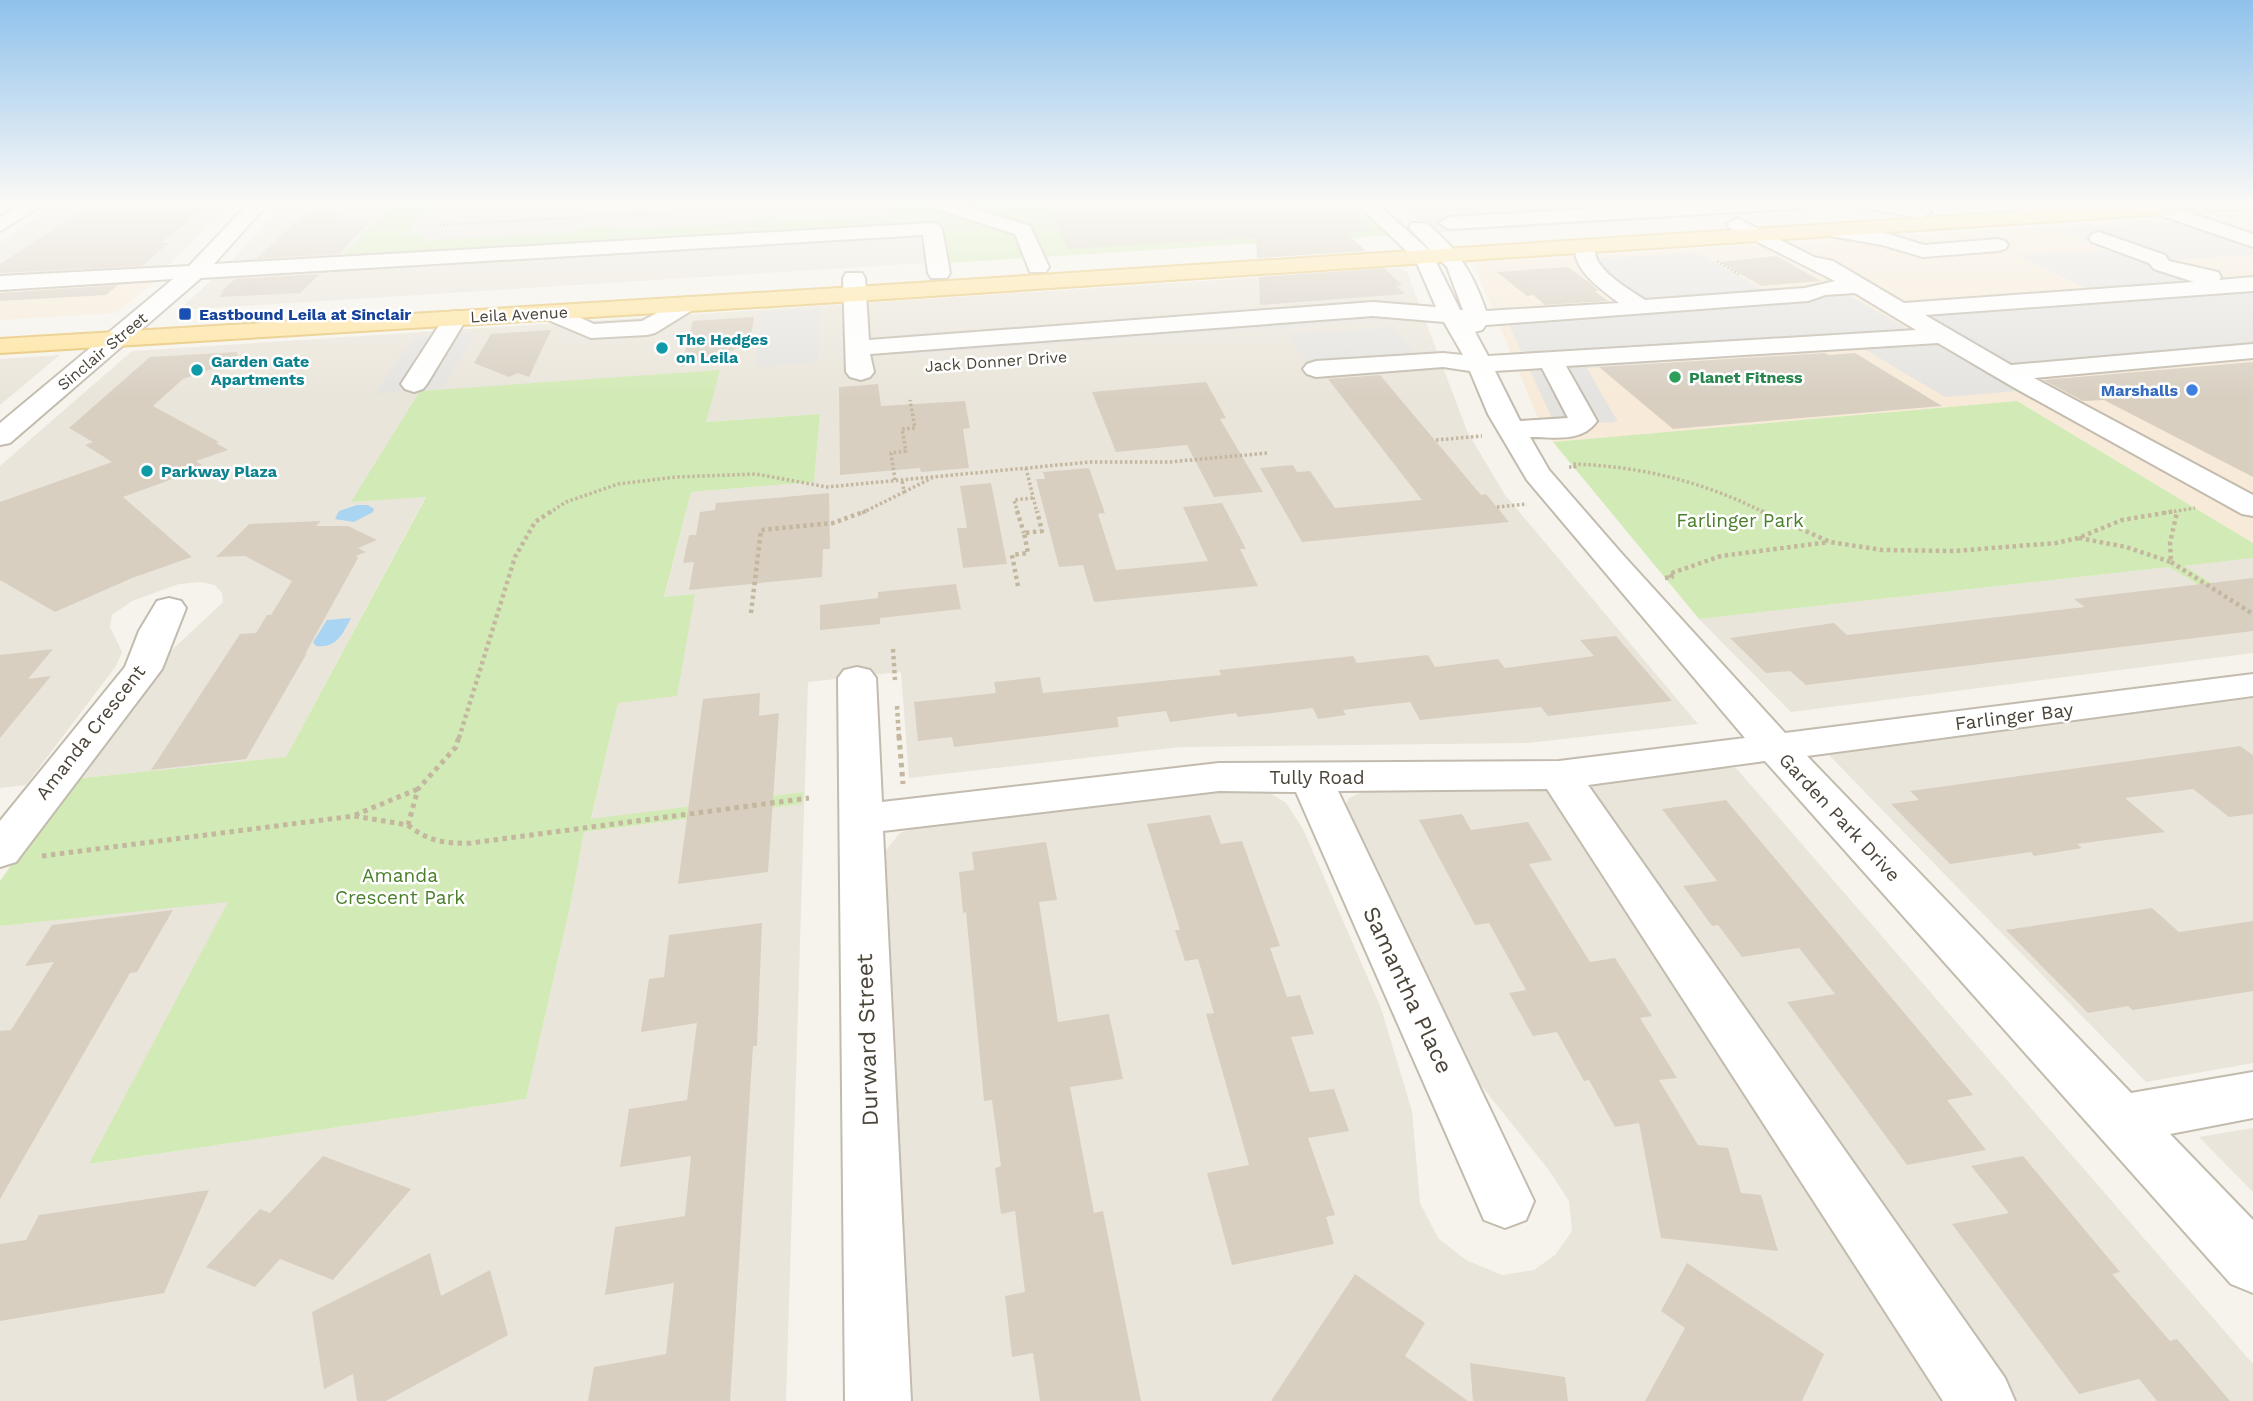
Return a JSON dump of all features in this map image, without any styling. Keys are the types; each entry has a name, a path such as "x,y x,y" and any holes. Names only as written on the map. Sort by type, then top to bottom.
{"main road":[{"name":"Leila Avenue","path":"686,304 855,286 939,273 1032,267"},
{"name":"Leila Avenue","path":"0,346 126,331 1145,267"},
{"name":"Leila Avenue","path":"0,332 126,331 549,312"}],"street":[{"name":"Sinclair Street","path":"0,437 199,267"},
{"path":"0,283 274,267"},
{"path":"938,267 939,273"},
{"name":"Garden Park Drive","path":"1440,267 1520,444 1629,582 1775,747 2253,1263"},
{"path":"1588,267 1641,308"},
{"path":"1830,267 1858,275 1902,310 2007,373 2253,507"},
{"path":"2169,267 2200,276 2253,273"},
{"path":"1316,369 1443,360 1469,335 1641,308 1808,294 1858,275"},
{"path":"1902,310 2253,284"},
{"path":"855,286 865,363 1373,309 1550,359 1945,335"},
{"path":"549,312 591,331 647,328 686,304"},
{"path":"414,384 455,318"},
{"name":"Jack Donner Drive","path":"934,366 1227,343"},
{"path":"2007,373 2253,351"},
{"path":"1520,444 1570,429 1583,421 1550,359"},
{"name":"Amanda Crescent","path":"0,851 14,814 143,669 157,631 170,608"},
{"name":"Durward Street","path":"878,1401 882,816 886,680"},
{"name":"Farlinger Bay","path":"1775,747 2253,685"},
{"name":"Tully Road","path":"882,816 1219,776 1311,778 1559,775 1775,747"},
{"path":"1559,775 1982,1401"},
{"name":"Samantha Place","path":"1311,778 1505,1201"},
{"path":"2119,1119 2253,1095"}],"path":[{"path":"1727,267 1748,280"},
{"path":"895,480 891,453 906,451 902,429 915,428 910,400"},
{"path":"1436,440 1520,444 1595,464 1675,478 1738,500 1830,542"},
{"path":"40,856 354,816 418,789 456,747 516,557 536,522 575,499 618,484 676,477 756,474 827,486 1090,462 1169,462 1268,453"},
{"path":"1024,533 1042,531 1026,468"},
{"path":"751,613 761,530 833,523 856,516 935,477"},
{"path":"902,480 904,492"},
{"path":"1018,586 1012,555 1028,553 1014,500 1034,498"},
{"path":"1629,582 1672,577 1669,574 1720,556 1789,550 1830,542 1912,551 1983,550 2050,544 2078,538 2113,522 2196,508 2189,504"},
{"path":"2171,562 2169,543 2177,512"},
{"path":"2078,538 2144,551 2171,562 2253,614"},
{"path":"882,816 886,680"},
{"path":"408,825 418,789"},
{"path":"354,816 408,825 420,837 450,844 494,841 809,798"}],"shaded area":[{"path":"0,267 166,267 163,270 0,279"},
{"path":"225,267 855,267 179,310"},
{"path":"1475,267 2253,267 2253,543 2017,401 1553,442 1541,425"},
{"path":"1602,267 1724,267 1766,291 1830,285 2019,391 1945,397 1864,349 1821,350 1587,368 1618,422 1555,425 1504,314 1645,302"},
{"path":"2043,267 2159,267 2214,290 2253,287 2253,358 2036,378 1900,305 2091,290"},
{"path":"1400,268 1407,272 1467,431 1505,495 1698,724 1527,743 1181,747 909,778 901,672 808,682 786,1401 0,1401 0,926 229,901 90,1164 526,1099 570,907 584,832 802,804 803,793 591,820 618,703 694,594 664,598 691,492 814,482 820,414 705,422 719,370 352,502 426,496 286,757 73,779 158,663 223,602 222,593 215,585 201,582 179,584 132,601 112,615 110,627 122,652 116,666 26,785 0,788 0,466 132,351"},
{"path":"162,276 116,313 0,320 0,285"},
{"path":"1393,300 1400,307 1390,308 1400,319 903,355 901,335"},
{"path":"819,309 818,362 754,367 761,312"},
{"path":"1392,327 1417,355 1363,359 1341,331"},
{"path":"1340,331 1362,359 1308,363 1287,334"},
{"path":"475,332 443,389 375,394 414,337"},
{"path":"60,355 0,405 0,359"},
{"path":"2253,558 2253,609 2183,566"},
{"path":"2169,567 2253,618 2253,653 1791,712 1699,619"},
{"path":"2253,698 2253,1063 2146,1082 1828,754"},
{"path":"1723,767 1736,768 2253,1364 2253,1401 905,1401 882,855 900,833 925,825 1191,794 1265,790 1286,803 1303,829 1381,1008 1412,1111 1420,1203 1438,1238 1466,1260 1502,1275 1534,1270 1556,1254 1572,1231 1569,1201 1548,1169 1472,1074 1343,811 1349,798 1366,790 1589,783"},
{"path":"2253,1128 2253,1192 2199,1137"}],"green space":[{"name":"Amanda Crescent Park","path":"720,370 706,422 820,414 814,482 691,492 664,597 695,594 677,696 618,703 591,819 804,792 802,804 584,832 570,907 526,1099 89,1164 228,902 0,926 0,881 73,779 286,757 426,497 351,502 420,391"},
{"name":"Farlinger Park","path":"2017,401 2253,543 2253,558 2184,566 2253,609 2253,618 2169,567 1699,619 1553,442"}],"water":[{"path":"357,505 368,505 374,509 373,512 354,522 335,519 339,511"},
{"path":"351,618 342,635 334,643 316,646 313,642 327,620"}],"building":[{"path":"0,267 114,267 0,273"},
{"path":"1569,267 1608,301 1545,305 1533,295 1527,296 1497,272"},
{"path":"1730,267 1796,267 1821,281 1761,286"},
{"path":"1384,268 1402,285 1396,286 1405,294 1260,305 1259,277"},
{"path":"320,274 300,293 219,297 235,279"},
{"path":"118,285 106,295 0,301 0,293"},
{"path":"754,317 750,343 722,355 723,350 681,367 693,321"},
{"path":"551,330 529,377 518,373 509,377 474,363 491,334"},
{"path":"237,352 238,360 183,379 153,406 219,442 216,443 228,450 196,461 202,465 174,475 178,477 123,497 192,557 132,578 55,612 0,580 0,502 112,462 85,445 93,442 69,428 150,357"},
{"path":"1855,353 1942,406 1673,429 1599,367"},
{"path":"2253,362 2253,477 2104,400 2083,401 2043,380"},
{"path":"1380,375 1481,495 1486,494 1509,522 1302,542 1260,468 1293,465 1297,472 1310,471 1335,508 1422,500 1328,379"},
{"path":"1206,382 1226,418 1220,419 1263,492 1214,497 1187,445 1116,452 1092,392"},
{"path":"878,384 881,406 965,401 970,428 963,429 969,468 921,472 920,468 840,475 839,387"},
{"path":"1089,468 1105,513 1098,514 1116,570 1208,561 1183,507 1222,503 1246,549 1240,549 1258,586 1094,602 1083,565 1059,567 1036,479 1045,479 1043,472"},
{"path":"991,483 1007,564 963,568 957,528 967,528 960,486"},
{"path":"829,493 830,549 823,549 822,577 689,590 694,562 683,563 689,535 696,535 700,512 715,510 716,503"},
{"path":"321,521 316,526 348,526 377,540 358,548 366,552 356,556 358,558 305,654 307,653 246,759 151,770 240,634 256,633 292,581 245,556 216,557 249,524"},
{"path":"2253,578 2253,631 1806,685 1790,671 1766,673 1730,638 1834,623 1847,635 2085,607 2074,599"},
{"path":"956,584 961,609 880,618 880,624 820,630 820,605 878,598 878,592"},
{"path":"1616,636 1672,701 1548,716 1541,707 1420,720 1410,702 1343,710 1346,715 1318,719 1313,708 1238,717 1236,713 1170,722 1166,711 1117,717 1119,727 954,747 952,737 918,741 914,702 996,693 994,682 1040,677 1043,693 1221,675 1219,670 1353,656 1357,663 1428,655 1435,667 1498,659 1505,668 1594,656 1580,640"},
{"path":"53,649 28,679 51,676 0,738 0,655"},
{"path":"760,693 759,716 779,713 768,872 678,884 703,699"},
{"path":"2240,746 2253,755 2253,814 2229,817 2193,789 2125,798 2165,832 2077,844 2082,848 2034,856 2031,852 1950,864 1891,804 1919,800 1910,791"},
{"path":"1726,800 1973,1095 1947,1100 1986,1150 1907,1165 1787,1002 1835,994 1799,948 1742,957 1718,925 1712,926 1683,886 1717,881 1662,809"},
{"path":"1462,814 1471,830 1528,822 1552,860 1529,864 1590,962 1615,958 1652,1016 1640,1018 1677,1078 1659,1080 1698,1145 1728,1148 1741,1193 1761,1195 1778,1251 1661,1238 1639,1123 1615,1127 1589,1080 1584,1081 1557,1032 1533,1036 1509,993 1526,990 1489,923 1475,925 1419,820"},
{"path":"1210,815 1221,844 1242,841 1280,946 1270,948 1287,997 1300,995 1314,1034 1291,1037 1310,1092 1334,1089 1349,1131 1308,1138 1335,1215 1326,1217 1334,1244 1232,1265 1207,1173 1249,1165 1206,1014 1214,1013 1198,959 1185,961 1175,930 1180,930 1147,824"},
{"path":"1046,842 1057,900 1039,902 1058,1022 1109,1014 1123,1079 1070,1087 1094,1213 1103,1211 1141,1401 1040,1401 1033,1353 1012,1357 1005,1296 1025,1292 1015,1211 1001,1214 995,1168 1001,1166 992,1100 984,1101 966,912 963,913 959,872 974,870 972,852"},
{"path":"2152,908 2179,932 2253,921 2253,991 2133,1010 2128,1006 2088,1013 2006,930"},
{"path":"173,910 137,972 130,973 0,1199 0,1031 11,1030 54,962 25,966 52,925"},
{"path":"762,923 757,1046 753,1046 730,1401 588,1401 594,1367 666,1354 674,1283 605,1295 615,1227 685,1216 691,1156 620,1167 629,1109 687,1100 697,1023 641,1032 649,979 664,977 669,935"},
{"path":"323,1156 411,1189 333,1280 280,1259 255,1287 206,1267 260,1209 270,1213"},
{"path":"2023,1156 2120,1272 2112,1274 2170,1341 2177,1339 2230,1401 2157,1401 2139,1379 2079,1394 1952,1224 2009,1213 1971,1166"},
{"path":"209,1190 164,1293 0,1321 0,1244 26,1240 39,1215"},
{"path":"430,1253 441,1296 490,1270 508,1335 386,1401 357,1401 353,1374 324,1389 312,1312"},
{"path":"1687,1263 1824,1354 1802,1401 1645,1401 1685,1328 1661,1311"},
{"path":"1355,1274 1425,1323 1405,1356 1468,1401 1271,1401"},
{"path":"1470,1363 1565,1377 1568,1401 1473,1401"}],"place":[{"name":"Eastbound Leila at Sinclair","path":"185,314"},
{"name":"The Hedges on Leila","path":"662,348"},
{"name":"Garden Gate Apartments","path":"197,370"},
{"name":"Planet Fitness","path":"1675,377"},
{"name":"Marshalls","path":"2192,390"},
{"name":"Parkway Plaza","path":"147,471"}]}
